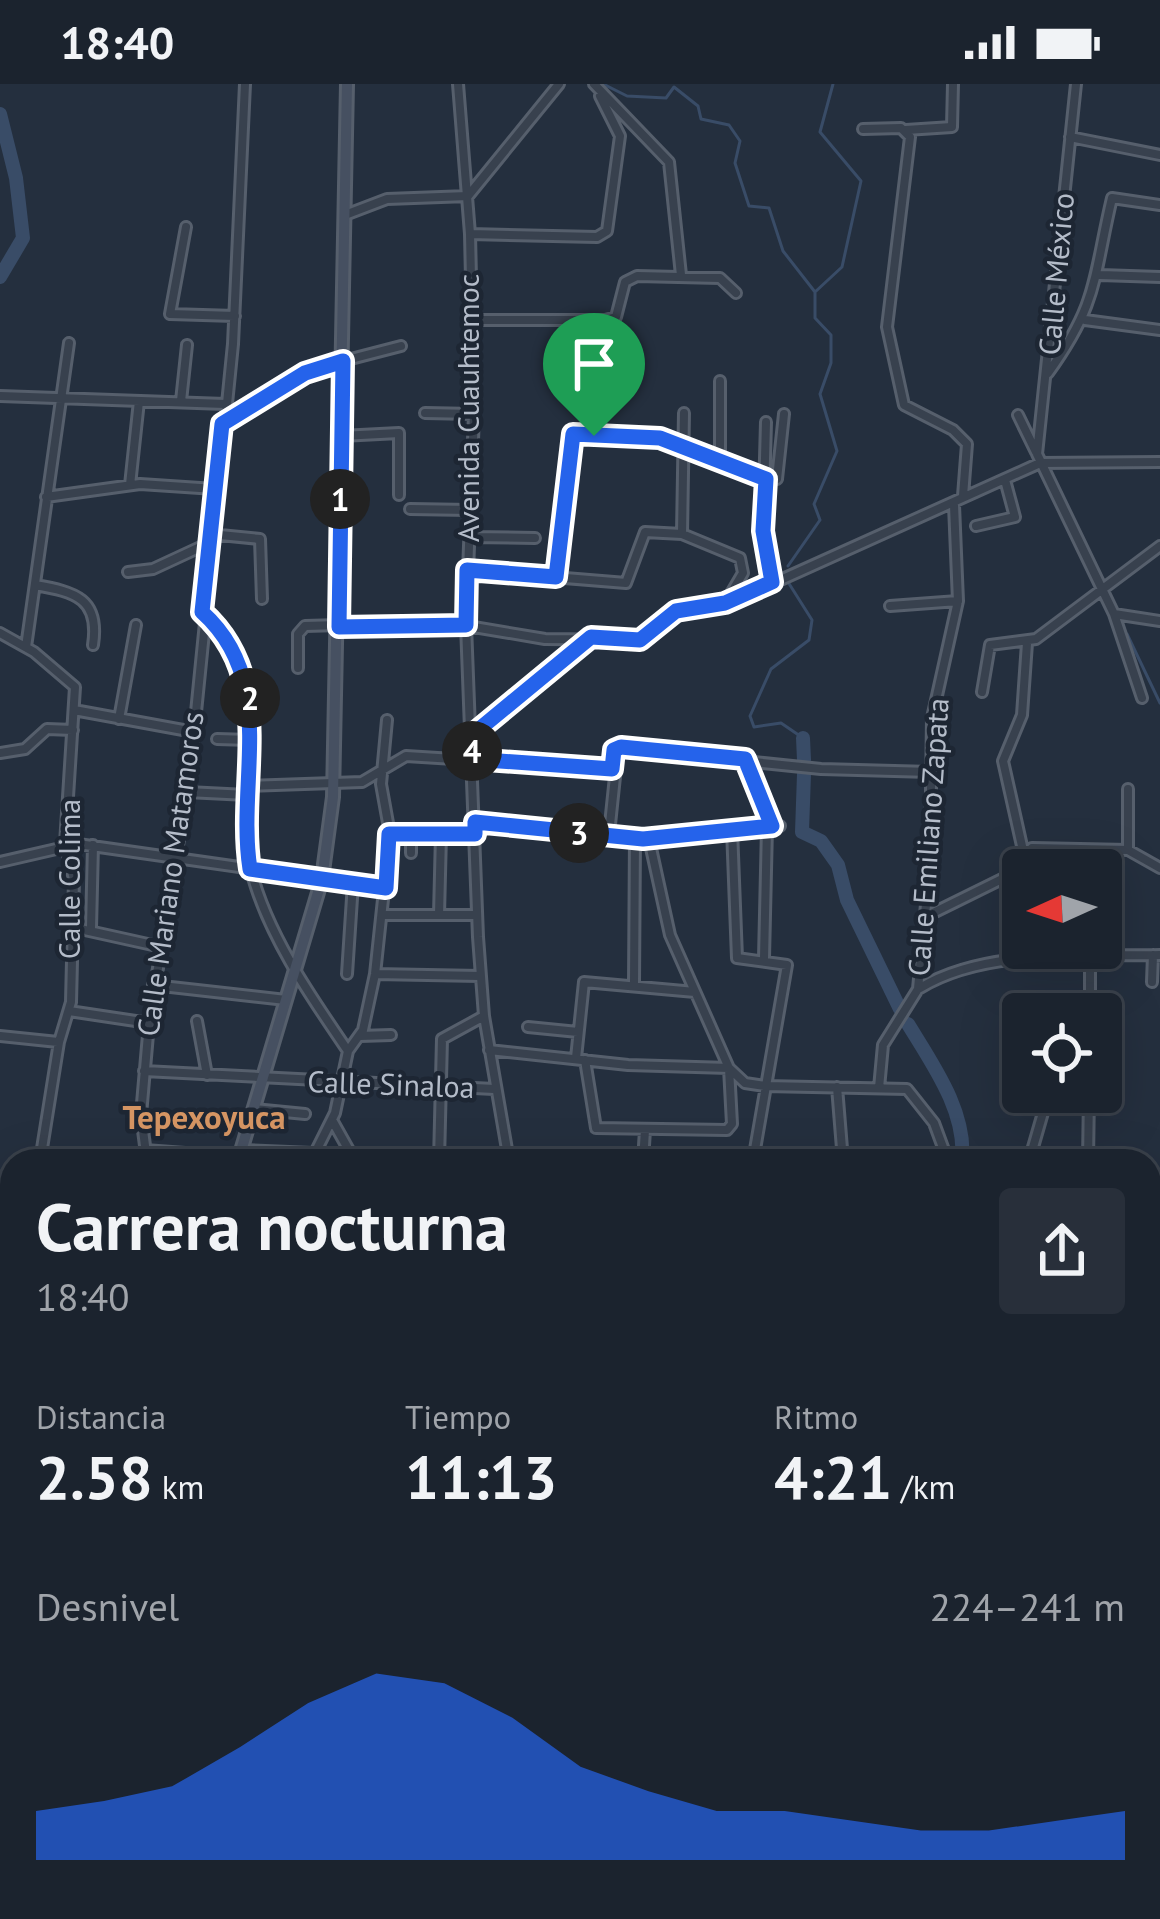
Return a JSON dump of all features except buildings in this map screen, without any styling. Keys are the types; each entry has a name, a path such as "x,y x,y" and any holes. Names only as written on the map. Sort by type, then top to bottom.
{"main road":[{"path":"242,1149 322,879 334,784 347,84"}],"street":[{"name":"Calle Mariano Matamoros","path":"145,1149 148,1023 187,792 235,316 245,84"},
{"name":"Avenida Cuauhtemoc","path":"458,84 472,320 474,414 466,625 477,915 484,1016 506,1149"},
{"path":"345,215 396,198 468,196 559,84"},
{"path":"470,234 597,237 607,231 620,136 593,84"},
{"path":"863,129 952,127 953,84"},
{"name":"Calle México","path":"1038,459 1076,84"},
{"path":"600,96 669,162 680,275"},
{"path":"904,130 911,143 895,240 888,337 904,405 953,430 967,444 958,502"},
{"path":"1070,136 1160,155"},
{"path":"1048,373 1085,320 1100,274 1112,198 1160,205"},
{"path":"186,227 170,314 235,316"},
{"path":"1100,274 1160,277"},
{"path":"472,320 605,320 616,316 622,286 634,276 725,278 736,293"},
{"path":"594,436 605,320"},
{"path":"1085,320 1160,330"},
{"path":"26,646 69,343"},
{"path":"181,400 188,345"},
{"path":"222,424 305,373 401,346"},
{"path":"1051,350 1063,353"},
{"path":"720,381 720,464"},
{"path":"0,396 225,404"},
{"path":"130,484 139,401"},
{"path":"682,534 685,412"},
{"path":"425,413 474,414"},
{"path":"556,577 571,437 656,437 766,479 781,477 784,414"},
{"path":"1018,415 1114,614 1142,698"},
{"path":"766,422 763,531 772,582"},
{"path":"341,436 399,433 399,495"},
{"path":"298,668 302,628 466,625 545,639 640,640 676,611 725,603 958,502 1038,459 1160,462"},
{"path":"976,526 1016,517 1005,480"},
{"path":"46,497 130,484 215,489"},
{"name":"Calle Emiliano Zapata","path":"879,1088 883,1045 918,989 927,916 932,718 958,601 958,502"},
{"path":"410,508 470,510"},
{"path":"467,570 626,583 645,532 682,534 740,558 743,573 725,603"},
{"path":"469,537 535,538"},
{"path":"128,572 152,568 209,539 260,539 262,599"},
{"path":"982,692 992,644 1027,643 1160,546"},
{"path":"34,585 71,594 92,610 97,619 93,645"},
{"path":"890,606 958,601"},
{"path":"202,612 228,644 247,688 250,869 296,967 347,1051"},
{"path":"1114,614 1160,621"},
{"path":"119,718 136,625"},
{"path":"0,633 72,680 74,710 194,732"},
{"path":"471,736 591,637"},
{"path":"1023,849 1003,760 1022,715 1027,643"},
{"name":"Calle Colima","path":"42,1149 59,1042 69,1011 74,879 65,844 74,710"},
{"path":"316,1149 332,1120 347,1051 360,1036 375,974 389,834 380,770 387,720"},
{"path":"1,752 25,748 47,729 73,730"},
{"path":"217,739 250,740"},
{"path":"608,834 614,750 621,747 821,769 931,772"},
{"path":"187,792 362,782 406,756 612,769"},
{"path":"745,759 773,826 764,958"},
{"path":"1128,789 1128,850"},
{"path":"475,822 649,839 773,826"},
{"path":"732,830 737,958 764,958 787,965 755,1149"},
{"path":"389,834 475,834"},
{"path":"411,834 411,853"},
{"path":"439,915 440,834"},
{"path":"634,983 635,837"},
{"path":"649,839 670,934 696,992 729,1068 732,1124 727,1130 593,1126 578,1032 582,984 634,983 696,992"},
{"path":"0,862 65,844 93,845 386,888"},
{"path":"91,928 93,845"},
{"path":"1031,849 1080,849"},
{"path":"1122,850 1160,868"},
{"path":"927,916 1002,879"},
{"path":"346,974 353,883"},
{"path":"382,915 477,915"},
{"path":"71,927 158,946"},
{"path":"1122,956 1157,955 1152,982"},
{"path":"918,989 948,973 1002,967"},
{"path":"375,974 480,976"},
{"path":"153,985 286,1000"},
{"path":"69,1011 148,1023"},
{"path":"439,1149 442,1039 484,1016"},
{"path":"197,1021 207,1075"},
{"path":"528,1027 578,1032"},
{"path":"360,1036 391,1035"},
{"path":"0,1036 59,1042"},
{"path":"489,1050 729,1068 745,1083 765,1086 910,1091 934,1123 944,1149"},
{"name":"Calle Sinaloa","path":"144,1071 494,1089"},
{"path":"837,1087 842,1149"},
{"path":"254,1109 304,1114"},
{"path":"1032,1149 1043,1113"},
{"path":"1088,1149 1089,1113"},
{"path":"332,1120 348,1149"},
{"path":"644,1149 645,1130"}],"waterway":[{"path":"603,84 627,96 666,98 674,87 698,106 701,119 729,125 740,141 735,163 749,206 769,208 783,251 815,292 815,318 831,335 831,363 820,394 837,451 814,504 820,520 788,566"},
{"path":"815,292 842,267 861,181 820,132 833,84"},
{"path":"0,114 16,178 23,238 0,277"},
{"path":"788,582 812,620 809,640 771,669 750,716 754,727 781,723 803,738"},
{"path":"1127,634 1160,703"},
{"path":"803,738 804,760"},
{"path":"804,774 802,832 821,841 838,865 847,900 900,1009"},
{"path":"908,1024 954,1107 962,1149"}],"district":[{"name":"Tepexoyuca","path":"204,1117"}],"route":[{"path":"343,361 339,627 466,625 467,570 556,577 571,437 594,436 660,438 766,479 763,531 772,582 725,603 676,611 640,640 591,637 471,736 472,759 612,769 614,750 621,747 745,759 772,826 643,839 475,822 475,834 389,834 386,888 250,869 250,697 236,658 202,612 222,424 305,373 343,361"}]}
